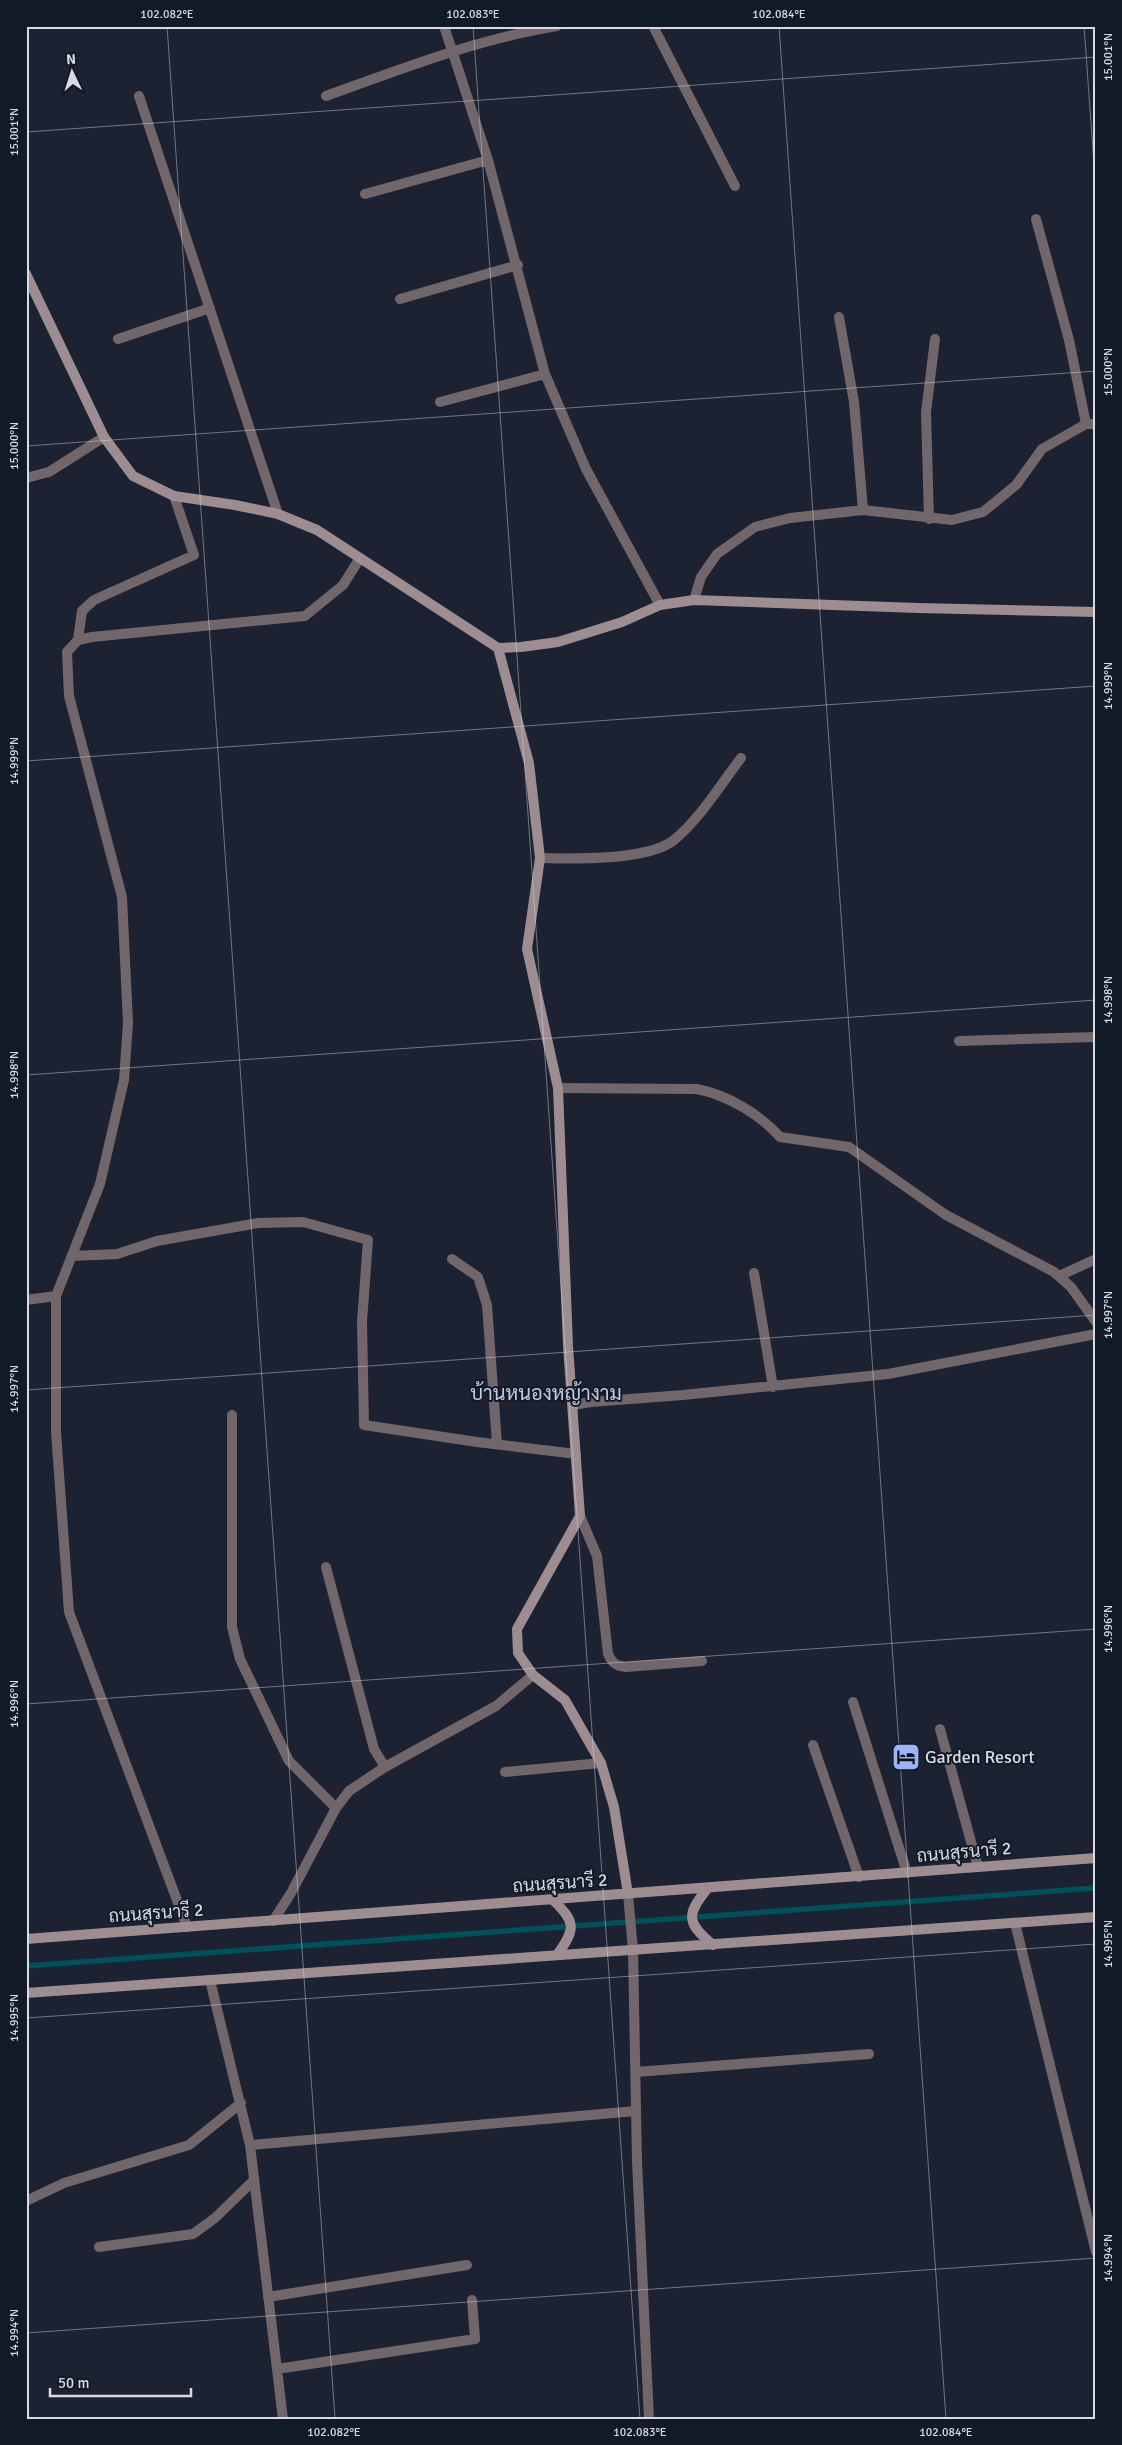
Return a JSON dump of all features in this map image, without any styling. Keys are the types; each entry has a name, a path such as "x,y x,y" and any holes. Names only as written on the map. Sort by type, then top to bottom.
{"street":[{"path":"444,26 488,160 518,265 545,374 586,469 660,605"},
{"path":"326,96 453,51 521,32 557,26"},
{"path":"653,26 735,186"},
{"path":"139,96 278,514"},
{"path":"365,194 488,160"},
{"path":"694,600 709,564 717,554 744,533 770,522 790,518 863,510 929,519 952,520 983,512 1016,485 1042,449 1091,424 1036,219"},
{"path":"400,299 518,265"},
{"path":"26,274 104,437 133,476 174,496 235,504 278,514 317,530 498,648 521,648 558,642 622,622 660,605 694,600 1096,612"},
{"path":"118,339 210,308"},
{"path":"839,317 854,402 863,510"},
{"path":"929,519 926,412 934,339"},
{"path":"440,402 545,374"},
{"path":"26,478 49,472 104,437"},
{"path":"174,496 194,555 94,600 82,611 78,640 67,652 69,696 122,897 128,1023 124,1080 100,1184 56,1296 56,1432 69,1612 187,1927"},
{"path":"78,640 305,616 343,585 360,558"},
{"path":"498,648 529,763 540,858 527,949 558,1088 568,1346 580,1516 597,1556 608,1654 611,1661 616,1666 626,1667 702,1661"},
{"path":"540,858 596,858 628,855 664,847 674,840 686,827 741,758"},
{"path":"959,1041 1096,1036"},
{"path":"558,1088 697,1088 709,1091 767,1122 780,1137 849,1147 946,1215 1059,1276 1071,1287 1096,1322"},
{"path":"72,1256 117,1254 157,1241 258,1223 302,1222 368,1240 362,1322 364,1425 576,1454"},
{"path":"452,1258 478,1277 487,1305 498,1444"},
{"path":"1059,1276 1096,1258"},
{"path":"754,1273 773,1387"},
{"path":"26,1300 56,1296"},
{"path":"573,1405 773,1387 896,1372 1096,1334"},
{"path":"232,1415 232,1627 240,1658 289,1761 336,1808"},
{"path":"580,1516 517,1629 518,1653 533,1675 565,1700 601,1763 614,1807 630,1907 633,1950 636,2111 649,2419"},
{"path":"326,1567 374,1748 385,1767"},
{"path":"272,1921 291,1893 336,1808 349,1792 385,1767 496,1706 533,1675"},
{"path":"853,1702 907,1873"},
{"path":"940,1729 978,1867"},
{"path":"813,1745 859,1877"},
{"path":"505,1772 601,1763"},
{"name":"ถนนสุรนารี 2","path":"26,1938 1096,1858"},
{"path":"708,1888 695,1903 692,1910 692,1922 699,1934 713,1945"},
{"path":"552,1900 565,1912 572,1927 566,1942 557,1955"},
{"path":"26,1993 1096,1917"},
{"path":"1015,1923 1096,2252"},
{"path":"210,1980 250,2145 283,2419"},
{"path":"636,2072 869,2054"},
{"path":"26,2201 64,2183 190,2145 241,2103"},
{"path":"250,2145 636,2111"},
{"path":"99,2247 193,2234 215,2218 254,2180"},
{"path":"268,2297 467,2265"},
{"path":"277,2369 475,2339 472,2300"}],"waterway":[{"path":"26,1966 1096,1888"}],"place":[{"name":"Garden Resort","path":"906,1757"}],"district":[{"name":"บ้านหนองหญ้างาม","path":"546,1393"}]}
